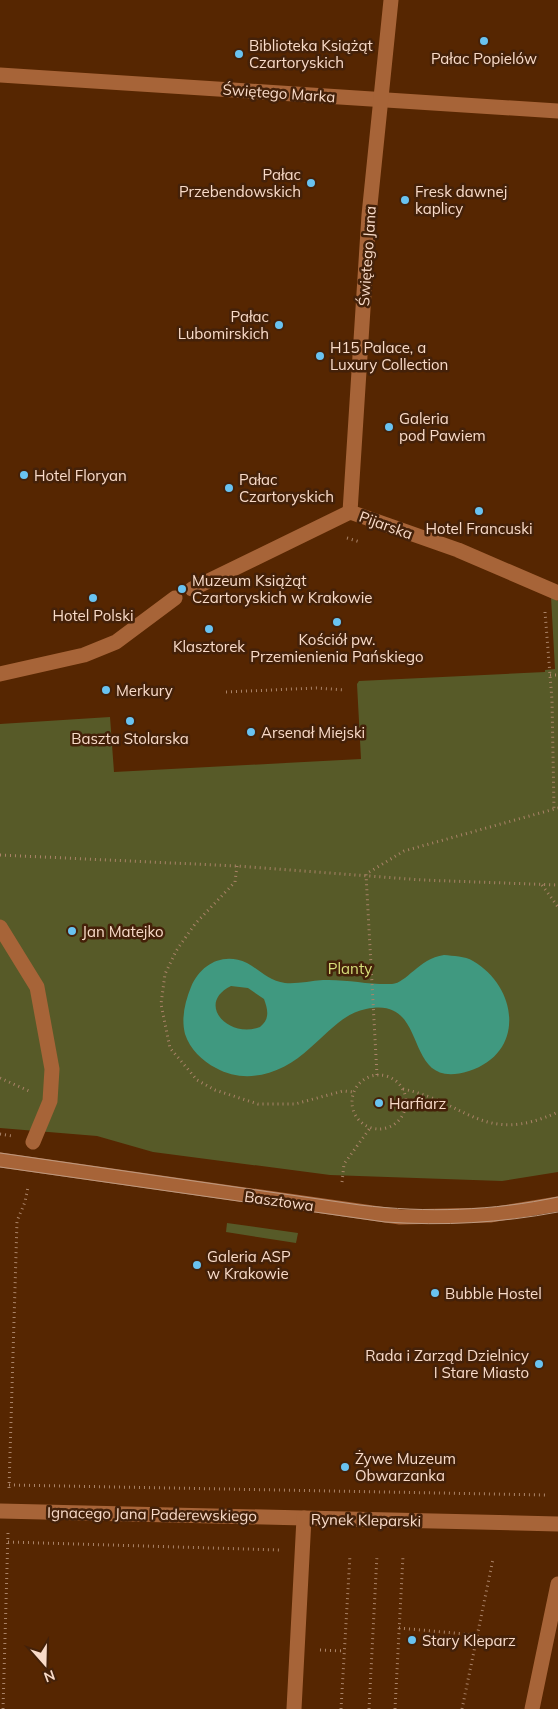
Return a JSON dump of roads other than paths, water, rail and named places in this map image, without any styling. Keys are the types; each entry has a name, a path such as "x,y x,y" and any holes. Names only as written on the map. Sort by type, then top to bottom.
{"street":[{"name":"Świętego Jana","path":"350,512 369,225 391,0"},
{"name":"Świętego Marka","path":"0,75 558,111"},
{"name":"Pijarska","path":"192,589 350,512 458,550 558,593"},
{"path":"0,674 84,655 116,642 175,598"},
{"path":"0,927 37,987 52,1069 50,1101 33,1142"},
{"name":"Basztowa","path":"0,1160 400,1217 490,1215 558,1204"},
{"name":"Ignacego Jana Paderewskiego","path":"0,1511 304,1518"},
{"name":"Rynek Kleparski","path":"294,1709 304,1518 558,1524"},
{"path":"532,1709 558,1584"}],"water":[{"path":"444,955 455,956 473,961 488,972 507,1002 509,1019 507,1035 500,1050 487,1062 469,1071 447,1074 433,1068 423,1057 410,1028 401,1015 387,1008 357,1011 342,1020 289,1064 266,1074 253,1076 228,1073 211,1065 193,1050 185,1034 184,1010 191,987 201,972 214,962 230,959 238,960 247,963 269,978 285,983 332,980 392,984 403,980 435,957","holes":["231,986 248,988 264,999 267,1018 260,1027 248,1029 237,1028 227,1024 216,1010 216,1001 221,993"]}],"tram line":[{"path":"0,1153 385,1208 435,1210 484,1208 558,1197"},
{"path":"0,1167 385,1222 472,1223 558,1212"}],"place":[{"name":"Pałac Popielów","path":"484,41"},
{"name":"Biblioteka Książąt Czartoryskich","path":"239,54"},
{"name":"Pałac Przebendowskich","path":"311,183"},
{"name":"Fresk dawnej kaplicy","path":"405,200"},
{"name":"Pałac Lubomirskich","path":"279,325"},
{"name":"H15 Palace, a Luxury Collection","path":"320,356"},
{"name":"Galeria pod Pawiem","path":"389,427"},
{"name":"Hotel Floryan","path":"24,475"},
{"name":"Pałac Czartoryskich","path":"229,488"},
{"name":"Hotel Francuski","path":"479,511"},
{"name":"Muzeum Książąt Czartoryskich w Krakowie","path":"182,589"},
{"name":"Hotel Polski","path":"93,598"},
{"name":"Kościół pw. Przemienienia Pańskiego","path":"337,622"},
{"name":"Klasztorek","path":"209,629"},
{"name":"Merkury","path":"106,690"},
{"name":"Baszta Stolarska","path":"130,721"},
{"name":"Arsenał Miejski","path":"251,732"},
{"name":"Jan Matejko","path":"72,931"},
{"name":"Harfiarz","path":"379,1103"},
{"name":"Galeria ASP w Krakowie","path":"197,1265"},
{"name":"Bubble Hostel","path":"435,1293"},
{"name":"Rada i Zarząd Dzielnicy I Stare Miasto","path":"539,1364"},
{"name":"Żywe Muzeum Obwarzanka","path":"345,1467"},
{"name":"Stary Kleparz","path":"412,1640"}],"park label":[{"name":"Planty","path":"350,968"}]}
